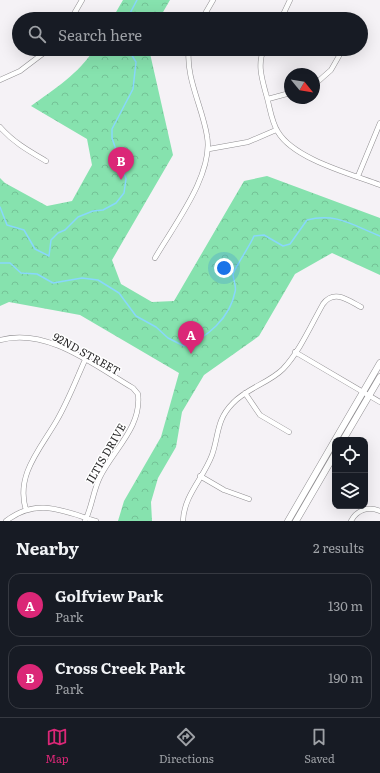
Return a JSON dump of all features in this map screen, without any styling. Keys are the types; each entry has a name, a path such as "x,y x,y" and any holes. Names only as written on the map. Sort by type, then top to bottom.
{"main road":[{"path":"337,437 380,363"},
{"path":"345,437 380,377"},
{"path":"288,521 332,445"},
{"path":"296,521 332,459"}],"street":[{"path":"75,12 82,0"},
{"path":"206,12 213,0"},
{"path":"284,12 290,0"},
{"path":"0,80 20,71 39,56"},
{"path":"155,258 201,179 207,164 207,136 190,68 189,56"},
{"path":"262,56 260,62 261,72 268,100 276,130 284,141 312,159 380,185"},
{"path":"320,80 331,70 339,56"},
{"path":"268,100 284,95"},
{"path":"358,176 380,123"},
{"path":"0,127 18,144 46,161"},
{"path":"208,148 248,142 276,130"},
{"path":"183,521 187,500 212,456 216,432 222,416 232,403 245,393 277,374 288,363 323,304 329,298 342,297 361,307"},
{"name":"92ND STREET","path":"0,340 24,336 43,339 85,360 133,388 138,394"},
{"path":"295,352 380,402"},
{"path":"26,510 22,493 32,458 57,421 85,360"},
{"path":"245,393 260,415 289,432"},
{"name":"ILTIS DRIVE","path":"86,520 100,476 129,432 136,412 138,394"},
{"path":"200,476 224,490 249,499"},
{"path":"6,521 26,510 50,508 86,520 96,521"},
{"path":"351,520 357,513 366,509 380,511"}],"green space":[{"path":"123,0 170,0 163,12 116,12"},
{"path":"89,56 151,56 173,155 112,260 121,284 152,302 174,301 244,181 267,176 380,218 380,275 332,253 295,274 259,336 204,375 182,412 176,447 158,478 151,502 152,521 118,521 124,501 161,437 179,373 80,315 9,302 0,306 0,178 5,183 47,206 72,201 92,165 87,139 31,106 74,73"}],"waterway":[{"path":"131,12 137,0"},
{"path":"0,207 7,225 24,230 35,249 49,256 51,240 58,233 65,230 78,217 93,211 103,210 116,203 124,193 126,179 112,138 112,129 133,89 136,62 132,56"},
{"path":"0,263 10,263 21,273 37,274 53,283 82,278 98,280 119,293 136,316 156,327 168,338 184,346 201,338 216,326 223,318 232,301 235,290 233,274 254,236 264,235 283,246 290,244 307,220 317,218 345,221 380,236"}],"place":[{"name":"Cross Creek Park","path":"121,180"},
{"name":"Golfview Park","path":"191,354"}]}
